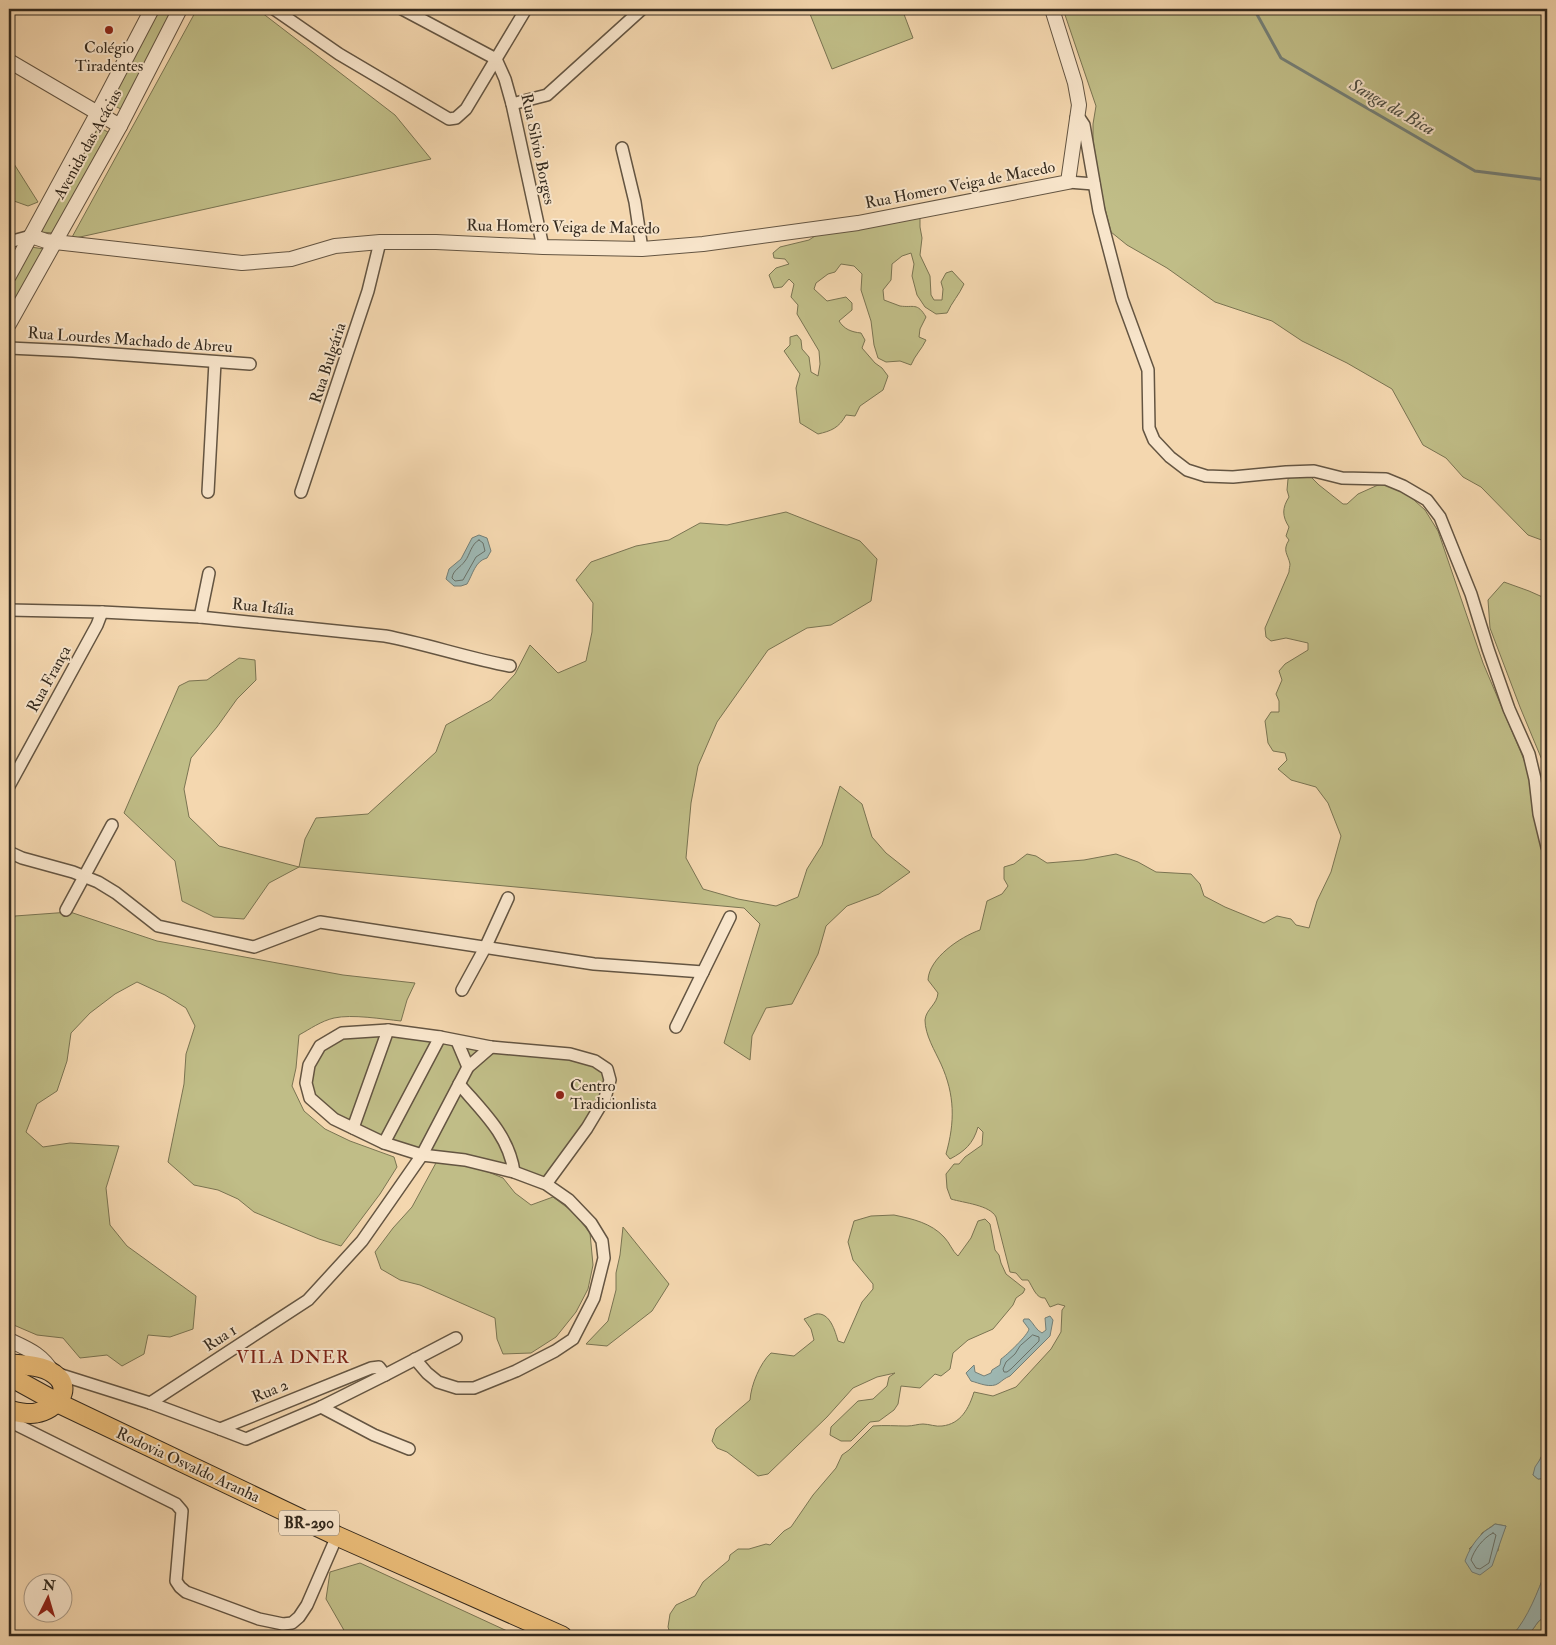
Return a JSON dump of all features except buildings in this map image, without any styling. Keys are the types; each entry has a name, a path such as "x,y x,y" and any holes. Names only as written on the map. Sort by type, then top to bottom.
{"highway":[{"path":"9,1364 40,1368 53,1373 60,1380 63,1388 58,1403 44,1411 34,1414 9,1411"},
{"name":"Rodovia Osvaldo Aranha","path":"9,1376 58,1403 337,1536 562,1636"}],"street":[{"name":"Avenida das Acácias","path":"9,324 109,119 152,9"},
{"name":"Avenida das Acácias","path":"9,276 31,236 180,9"},
{"path":"274,9 339,54 449,119 461,115 526,9"},
{"path":"402,9 496,59"},
{"path":"512,104 547,95 642,9"},
{"path":"1052,9 1075,83 1079,105 1068,182 1094,184"},
{"name":"Rua Silvio Borges","path":"496,59 505,79 512,104 543,248"},
{"path":"9,61 109,119"},
{"path":"1076,118 1080,119 1084,124 1094,184 1122,299 1148,370 1149,428 1154,440 1170,457 1187,470 1206,476 1233,477 1314,471 1342,478 1386,479 1403,486 1427,500 1440,517 1471,594 1509,709 1529,754 1535,779 1538,814 1547,847"},
{"path":"622,148 635,202 642,249"},
{"name":"Rua Homero Veiga de Macedo","path":"31,236 50,242 242,263 291,259 335,246 380,242 436,242 543,248 642,249 703,244 858,223 1068,182"},
{"path":"9,242 31,236"},
{"name":"Rua Bulgária","path":"301,492 368,291 380,242"},
{"name":"Rua Lourdes Machado de Abreu","path":"9,348 250,364"},
{"path":"208,492 215,362"},
{"path":"200,617 209,573"},
{"name":"Rua Itália","path":"9,610 200,617 385,636 407,640 476,660 510,666"},
{"name":"Rua França","path":"9,786 97,625 102,612"},
{"path":"66,910 112,825"},
{"path":"9,852 22,858 98,882 116,893 158,926 254,947 320,922 594,964 703,972"},
{"path":"462,990 486,946 508,898"},
{"path":"676,1027 730,917"},
{"path":"353,1128 388,1030"},
{"path":"415,1359 438,1382 457,1388 474,1388 516,1371 556,1351 573,1339 594,1298 604,1258 602,1241 591,1223 575,1206 546,1184 514,1172 464,1160 422,1155 384,1143 334,1119 310,1098 306,1083 309,1065 320,1046 342,1033 388,1030 440,1037 491,1047 570,1054 595,1061 607,1069 610,1080 606,1098 546,1184"},
{"path":"384,1143 440,1037"},
{"path":"457,1041 468,1068"},
{"name":"Rua 1","path":"150,1402 308,1300 362,1241 422,1155 468,1068 491,1047"},
{"path":"459,1084 495,1125 508,1146 514,1172"},
{"path":"9,1340 38,1354 47,1362 53,1373 150,1402 246,1439 320,1407 456,1338"},
{"name":"Rua 2","path":"220,1429 371,1368 379,1367 385,1375"},
{"path":"320,1407 374,1435 409,1449"},
{"path":"9,1421 176,1504 182,1512 176,1581 180,1587 186,1592 259,1619 283,1624 292,1622 299,1617 307,1605 337,1536"}],"shaded area":[{"path":"158,9 175,9 121,109 108,103"},
{"path":"197,9 257,9 395,115 431,159 71,239"},
{"path":"808,9 902,9 913,38 832,69"},
{"path":"1063,9 1547,9 1547,542 1528,535 1481,487 1463,477 1446,458 1423,445 1392,389 1347,363 1302,341 1272,321 1215,302 1167,268 1127,245 1111,232 1103,201 1093,141 1096,106"},
{"path":"96,126 108,132 53,233 41,232"},
{"path":"9,156 38,202 28,206 14,201 9,213"},
{"path":"920,217 922,238 920,255 930,276 931,295 934,300 942,300 943,289 941,282 946,273 952,271 964,284 947,313 936,314 925,307 917,295 912,276 914,264 911,253 902,256 892,264 891,280 883,290 884,300 900,306 918,307 926,317 920,329 919,337 926,340 911,365 900,361 886,362 878,358 874,345 871,321 861,290 862,274 854,266 841,264 835,272 828,274 816,283 814,289 827,301 846,297 852,303 852,310 839,321 848,330 861,333 865,340 862,348 888,376 883,390 860,406 855,416 846,415 834,428 818,434 800,423 796,388 800,374 784,351 790,345 790,337 797,335 801,340 802,349 809,357 811,372 818,376 820,364 819,351 797,314 798,305 791,297 794,284 789,279 782,287 774,288 769,275 776,268 789,264 785,259 774,258 773,253 780,247 809,240 833,230"},
{"path":"31,247 44,249 9,316 9,286"},
{"path":"1308,474 1343,504 1347,504 1358,494 1385,483 1404,491 1425,510 1438,531 1483,663 1547,814 1547,1449 1533,1475 1538,1479 1547,1478 1547,1568 1525,1620 1512,1636 678,1636 670,1633 668,1627 670,1614 676,1605 695,1596 703,1582 729,1560 730,1555 738,1549 770,1545 784,1531 791,1527 813,1495 836,1468 842,1455 873,1426 949,1425 959,1419 967,1409 974,1392 993,1396 1016,1387 1051,1349 1061,1332 1062,1310 1065,1306 1058,1304 1050,1307 1045,1298 1037,1295 1028,1280 1022,1280 1016,1273 1010,1272 996,1217 993,1213 983,1207 951,1199 947,1188 946,1174 954,1164 959,1164 965,1157 982,1145 983,1132 978,1127 974,1138 964,1150 950,1159 946,1154 952,1120 951,1098 946,1075 925,1026 927,1013 936,1001 938,993 928,980 930,972 934,964 947,949 980,930 987,901 1002,894 1008,886 1004,879 1004,867 1014,864 1027,854 1036,856 1047,863 1084,860 1116,854 1138,862 1156,872 1191,874 1200,884 1204,896 1264,923 1277,916 1291,919 1296,925 1309,928 1317,901 1331,872 1341,836 1328,803 1316,787 1291,780 1278,769 1287,760 1285,753 1273,751 1268,743 1265,721 1271,712 1279,712 1279,701 1276,694 1282,680 1279,671 1285,664 1308,650 1308,643 1286,638 1271,641 1266,637 1265,628 1289,572 1290,564 1286,550 1289,540 1286,536 1289,527 1284,512 1289,497 1287,490 1288,479 1294,475","holes":["1495,1524 1506,1526 1498,1551 1469,1549 1482,1533"]},
{"path":"786,512 860,541 877,559 871,601 831,625 807,628 768,650 717,722 698,766 691,803 686,858 703,889 738,899 776,906 798,897 807,869 822,845 840,786 862,804 872,837 886,853 910,872 879,894 847,906 826,926 818,954 792,1004 766,1008 752,1036 750,1060 724,1043 760,924 744,908 299,867 305,839 316,818 368,814 436,752 446,725 491,700 515,674 530,645 558,673 586,661 592,632 593,603 576,580 591,562 636,546 669,540 700,523 727,525"},
{"path":"1504,582 1547,599 1547,772 1490,628 1488,600"},
{"path":"239,658 255,660 256,680 237,699 191,758 184,789 189,817 219,846 299,867 269,883 244,919 214,917 182,901 175,861 124,813 179,686 189,681 207,680"},
{"path":"70,912 157,941 343,975 415,983 407,1000 401,1021 367,1017 341,1017 325,1021 299,1035 296,1068 292,1086 304,1111 325,1129 350,1141 394,1157 397,1167 380,1194 341,1246 254,1212 238,1199 218,1190 194,1185 168,1162 184,1084 186,1054 195,1026 186,1008 165,995 137,982 115,994 90,1013 71,1033 67,1061 57,1091 37,1104 26,1132 43,1147 70,1143 119,1146 106,1188 110,1225 127,1246 196,1296 193,1329 170,1337 148,1335 144,1354 122,1366 107,1355 80,1358 63,1338 37,1335 9,1323 9,942 15,916"},
{"path":"388,1030 595,1061 610,1080 546,1184 384,1143 310,1098 309,1065 320,1046 342,1033"},
{"path":"437,1161 476,1167 503,1178 515,1193 531,1205 553,1197 573,1212 590,1233 593,1265 588,1289 576,1312 556,1337 531,1353 503,1354 497,1339 495,1318 420,1285 400,1280 381,1269 375,1252 412,1207"},
{"path":"894,1215 915,1220 933,1228 946,1239 958,1256 971,1238 978,1221 985,1219 990,1224 995,1250 999,1255 1006,1274 1025,1289 1023,1293 1016,1298 1013,1305 993,1329 968,1340 953,1353 950,1369 941,1376 935,1374 920,1388 901,1386 898,1404 894,1410 879,1421 870,1422 851,1441 841,1441 830,1435 831,1427 858,1401 873,1399 887,1386 889,1377 895,1373 877,1377 853,1388 827,1417 768,1474 758,1476 727,1452 717,1448 712,1441 716,1429 750,1400 757,1375 763,1362 771,1353 794,1356 814,1340 811,1329 804,1319 816,1314 825,1316 831,1323 838,1341 844,1343 862,1302 873,1289 873,1284 853,1260 848,1242 854,1221 871,1216"},
{"path":"623,1227 669,1284 652,1311 607,1346 586,1344 608,1321 616,1290 616,1273"},
{"path":"360,1563 518,1636 345,1636 345,1632 326,1599 330,1572"},
{"path":"1547,1614 1547,1636 1528,1636 1538,1622"}],"water":[{"path":"479,535 487,538 491,551 487,558 477,565 467,584 454,586 446,579 449,569 461,559 472,538"},
{"path":"1050,1316 1053,1320 1050,1336 1010,1376 992,1386 971,1381 966,1373 974,1365 975,1372 984,1376 991,1373 992,1370 1000,1365 1001,1359 1025,1336 1029,1329 1023,1321 1024,1319 1029,1319 1042,1333 1046,1330 1045,1318"},
{"path":"1547,1449 1547,1478 1538,1479 1533,1475 1535,1467"},
{"path":"1495,1524 1506,1526 1492,1566 1480,1575 1472,1572 1465,1561 1468,1553 1479,1537"},
{"path":"1547,1568 1547,1587 1544,1599 1547,1614 1538,1622 1528,1636 1512,1636 1528,1612"}],"waterway":[{"name":"Sanga da Bica","path":"1254,9 1281,58 1475,171 1547,180"}],"place":[{"name":"Colégio Tiradentes","path":"109,30"},
{"name":"Centro Tradicionlista","path":"560,1095"}],"district":[{"name":"VILA DNER","path":"293,1357"}]}
